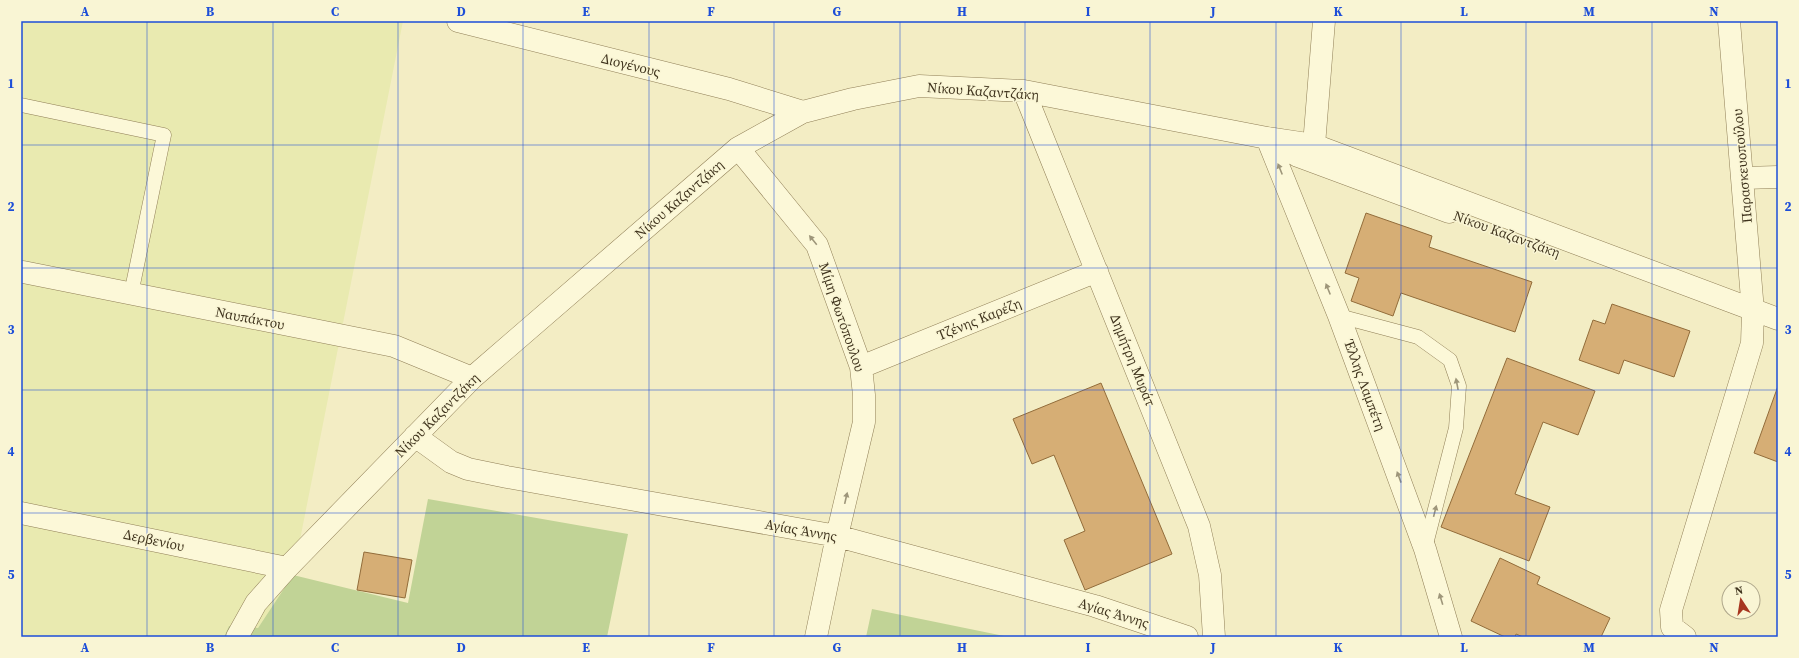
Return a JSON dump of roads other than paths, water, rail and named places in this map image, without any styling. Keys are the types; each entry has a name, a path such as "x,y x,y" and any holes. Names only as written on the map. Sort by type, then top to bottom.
{"street":[{"name":"Διογένους","path":"458,21 729,90 803,112"},
{"path":"1314,145 1324,21"},
{"name":"Παρασκευοπούλου","path":"1685,637 1672,627 1671,610 1752,343 1753,311 1729,21"},
{"name":"Νίκου Καζαντζάκη","path":"237,637 256,603 287,568 472,378 738,148 803,112 853,99 920,86 1024,91 1267,138 1314,145 1778,320"},
{"name":"Δημήτρη Μυράτ","path":"1024,91 1199,526 1210,575 1214,637"},
{"name":"Νίκου Καζαντζάκη","path":"1267,138 1298,156 1708,308 1728,313 1753,311"},
{"name":"Έλλης Λαμπέτη","path":"1267,138 1339,316 1425,549 1451,637"},
{"name":"Μίμη Φωτόπουλου","path":"738,148 817,246 860,367 864,395 864,422 837,536 816,637"},
{"path":"1743,178 1778,177"},
{"name":"Τζένης Καρέζη","path":"860,367 1097,271"},
{"name":"Ναυπάκτου","path":"23,272 394,346 472,378"},
{"name":"Αγίας Άννης","path":"415,436 451,462 468,469 837,536 1095,606 1187,637"},
{"name":"Δερβενίου","path":"21,513 287,568"}],"lane":[{"path":"21,105 164,135 131,294"},
{"path":"1339,316 1418,337 1450,360 1459,386 1456,428 1425,549"}]}
